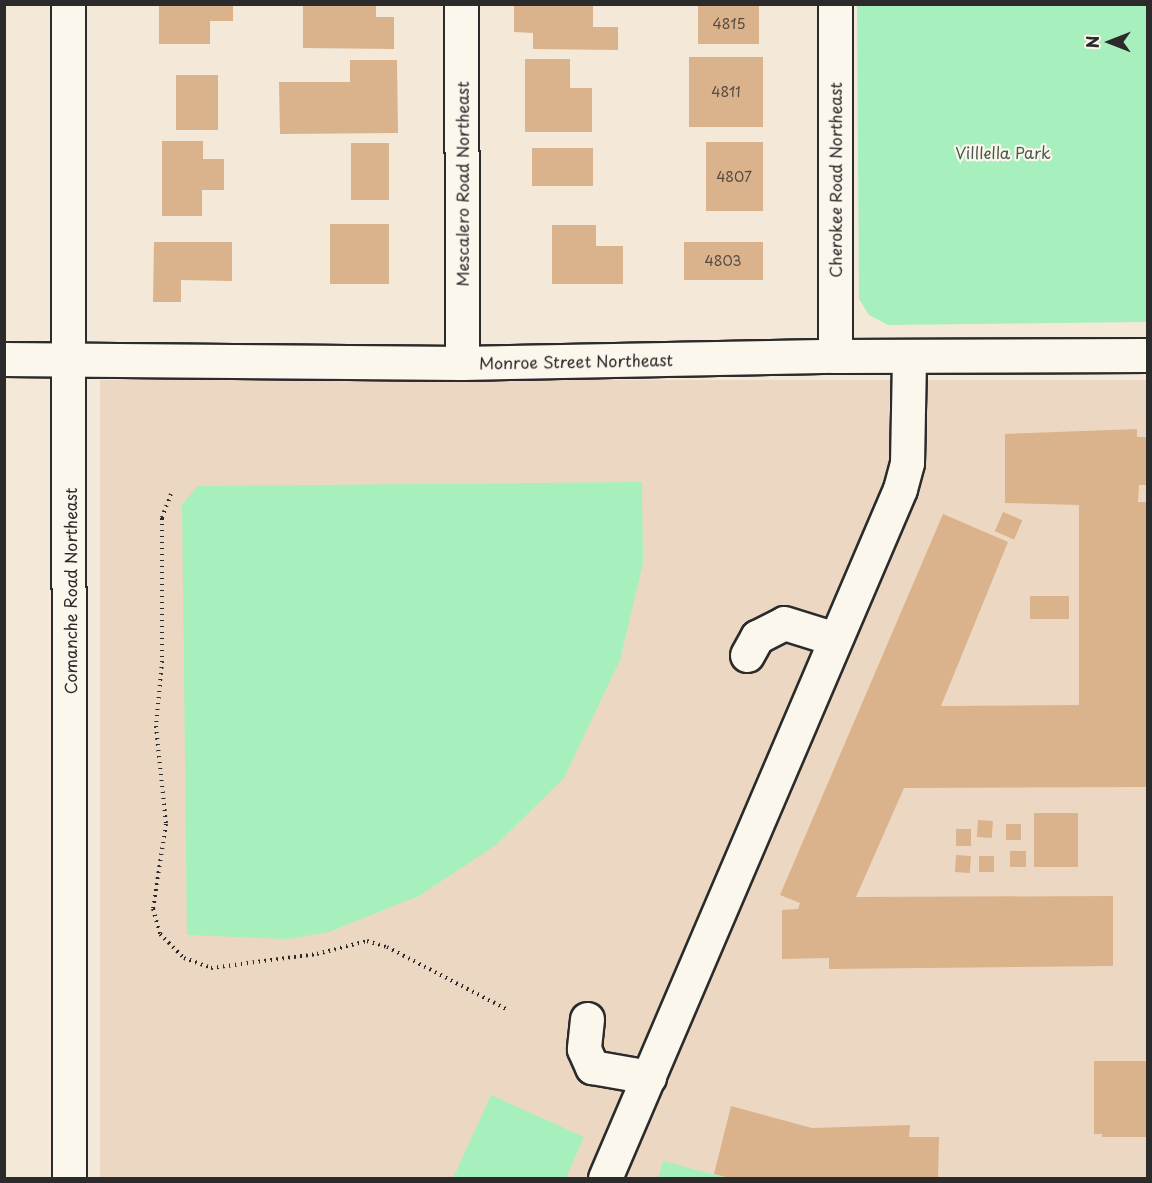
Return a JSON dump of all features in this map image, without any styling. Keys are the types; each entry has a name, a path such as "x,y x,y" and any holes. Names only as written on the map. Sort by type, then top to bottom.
{"street":[{"name":"Comanche Road Northeast","path":"68,4 69,1179"},
{"name":"Mescalero Road Northeast","path":"461,4 462,363"},
{"name":"Cherokee Road Northeast","path":"835,4 835,356"},
{"name":"Monroe Street Northeast","path":"4,359 462,363 835,356 1148,355"},
{"path":"604,1179 900,489 907,463 909,356"},
{"path":"747,655 757,637 784,622 835,639"},
{"path":"587,1019 584,1049 592,1067 649,1077"}],"path":[{"path":"171,494 162,518 162,661 156,726 166,824 153,909 160,934 183,958 211,968 318,954 367,941 387,947 506,1009"}],"shaded area":[{"path":"100,380 1147,380 1147,1178 100,1178"}],"green space":[{"name":"Villlella Park","path":"857,5 1147,5 1147,322 888,325 869,315 859,299"},
{"path":"642,482 643,563 620,660 564,778 496,845 419,896 329,932 288,939 187,935 182,504 198,486"},
{"path":"491,1095 584,1137 566,1178 453,1178"},
{"path":"663,1161 727,1178 658,1178"}],"building":[{"path":"159,4 233,4 233,21 210,21 210,44 159,44"},
{"path":"303,4 376,4 376,17 394,17 394,49 303,48"},
{"path":"514,4 593,4 593,27 618,27 618,50 533,49 533,33 514,32"},
{"path":"698,4 759,4 759,44 698,44"},
{"path":"689,57 763,57 763,127 689,127"},
{"path":"525,59 570,59 570,88 592,88 592,132 525,132"},
{"path":"350,60 397,60 398,133 280,134 279,82 350,82"},
{"path":"176,75 218,75 218,130 176,130"},
{"path":"162,141 203,141 203,159 224,159 224,190 202,190 202,216 162,216"},
{"path":"706,142 763,142 763,211 706,211"},
{"path":"351,143 389,143 389,200 351,200"},
{"path":"532,148 593,148 593,186 532,186"},
{"path":"330,224 389,224 389,284 330,284"},
{"path":"552,225 596,225 596,246 623,246 623,284 552,284"},
{"path":"154,242 232,242 232,281 181,280 181,302 153,302"},
{"path":"684,242 763,242 763,280 684,280"},
{"path":"1137,429 1137,437 1148,437 1148,485 1139,485 1138,502 1148,502 1148,787 904,788 856,897 1113,896 1113,966 829,969 829,958 782,959 782,910 798,909 800,903 780,895 943,514 1008,542 941,706 1079,705 1079,505 1005,503 1005,434"},
{"path":"1003,512 1022,520 1014,540 995,531"},
{"path":"1030,596 1069,596 1069,619 1030,619"},
{"path":"1034,813 1078,813 1078,867 1034,867"},
{"path":"978,820 993,821 992,838 977,837"},
{"path":"1006,824 1021,824 1021,840 1006,840"},
{"path":"956,829 971,829 971,846 956,846"},
{"path":"1010,851 1026,851 1026,867 1010,867"},
{"path":"956,855 971,856 970,873 955,872"},
{"path":"979,856 994,856 994,872 979,872"},
{"path":"1094,1061 1148,1061 1148,1137 1102,1137 1102,1134 1094,1134"},
{"path":"731,1106 812,1128 910,1125 909,1137 939,1137 938,1178 730,1178 714,1174"}]}
